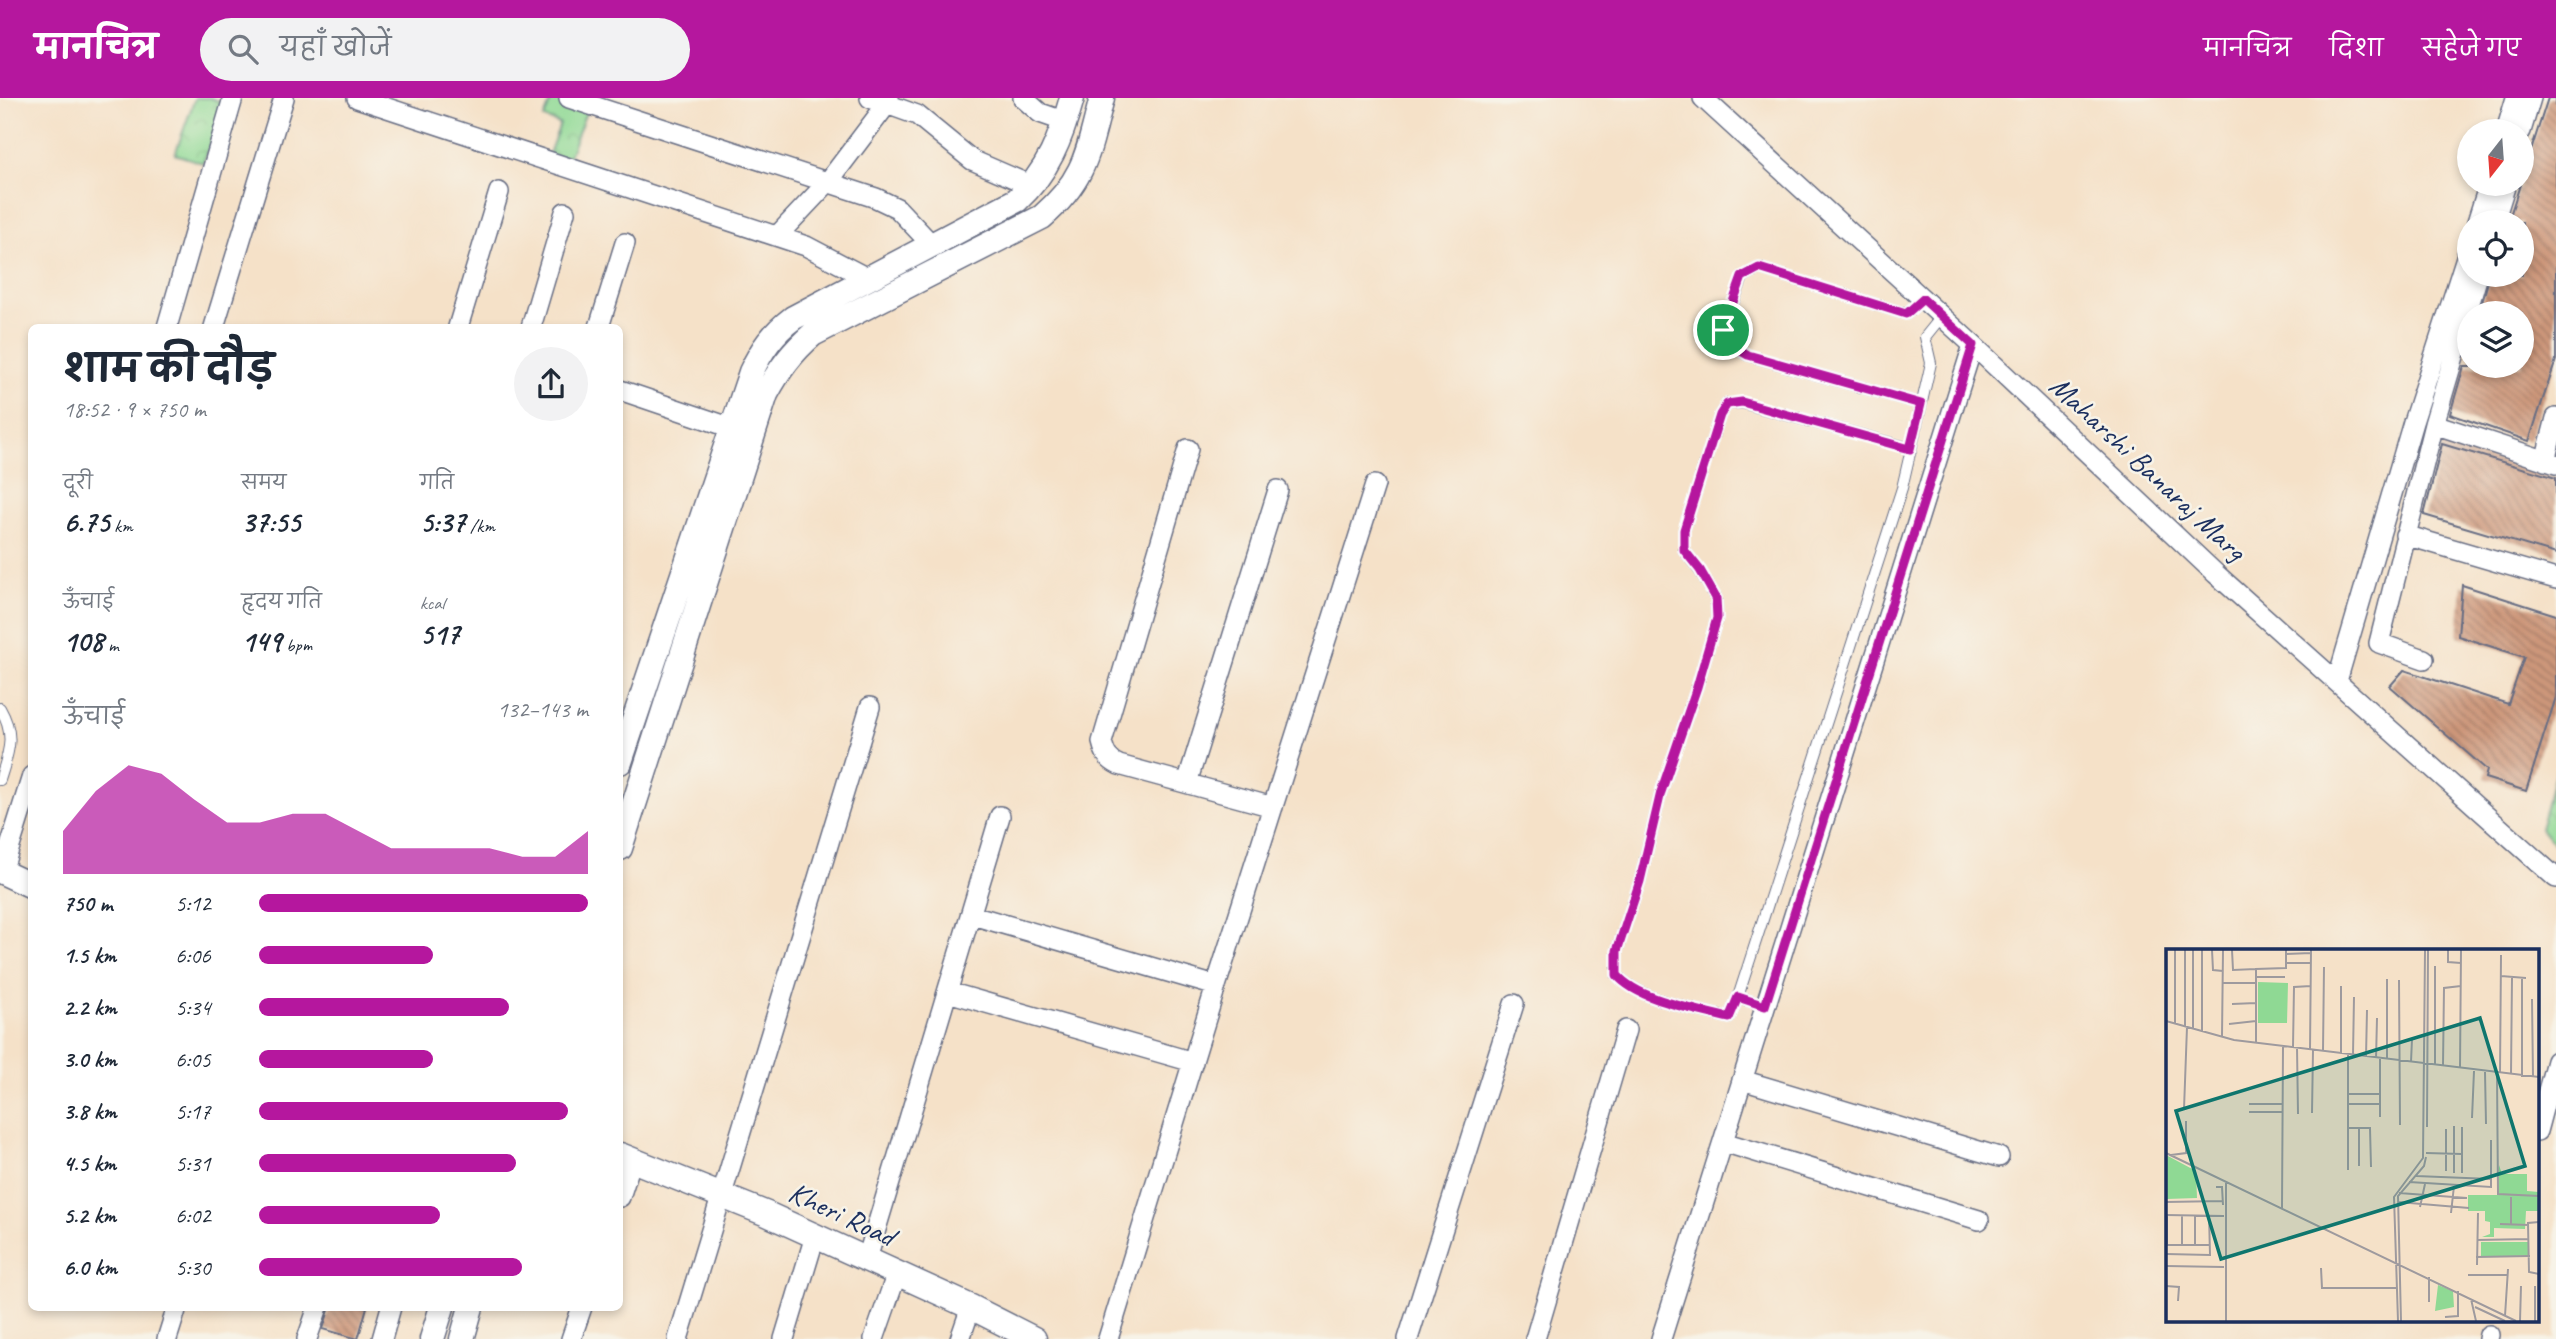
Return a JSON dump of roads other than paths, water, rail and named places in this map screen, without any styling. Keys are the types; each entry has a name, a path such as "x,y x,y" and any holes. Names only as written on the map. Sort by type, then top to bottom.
{"street":[{"path":"168,324 233,98"},
{"path":"215,324 284,98"},
{"path":"357,98 806,246 867,278"},
{"path":"569,98 601,103 876,198 897,208 931,244"},
{"path":"623,753 751,372 762,349 776,331 793,318 1017,200 1032,186 1048,164 1069,110 1040,113 1023,98"},
{"path":"623,839 766,394 778,372 793,351 813,334 1042,217 1060,202 1083,166 1102,98"},
{"name":"Maharshi Banaraj Marg","path":"1703,98 1942,316 2216,574 2556,878"},
{"path":"2510,119 2516,98"},
{"path":"2525,119 2532,98"},
{"path":"777,236 828,182 882,100 917,115 972,160 1032,186"},
{"path":"459,324 499,191"},
{"path":"532,324 565,212"},
{"path":"599,324 625,243"},
{"path":"2337,681 2413,422 2457,285"},
{"path":"2424,659 2379,643 2434,424 2474,287"},
{"path":"1661,1339 1973,345"},
{"path":"623,391 732,428"},
{"path":"2434,424 2550,462 2556,418"},
{"path":"1188,449 1102,742 1104,752 1111,761 1273,807"},
{"path":"1108,1339 1192,1062 1375,485"},
{"path":"1187,783 1278,490"},
{"path":"2405,535 2556,579"},
{"path":"678,1339 870,707"},
{"path":"28,788 1,871 28,884"},
{"path":"867,1259 1000,816"},
{"path":"972,915 1216,986"},
{"path":"948,992 1192,1062"},
{"path":"1408,1339 1514,1004"},
{"path":"1535,1339 1626,1030"},
{"path":"2538,1127 2556,1061"},
{"path":"1742,1080 1999,1157"},
{"path":"1723,1142 1979,1220"},
{"path":"623,1177 626,1157"},
{"name":"Kheri Road","path":"626,1157 816,1236 1034,1339"},
{"path":"783,1339 816,1236"},
{"path":"874,1339 897,1273"},
{"path":"960,1339 971,1307"},
{"path":"167,1339 176,1311"},
{"path":"307,1339 317,1311"},
{"path":"382,1339 390,1311"},
{"path":"432,1339 441,1311"},
{"path":"461,1339 470,1311"},
{"path":"571,1339 581,1311"}],"lane":[{"path":"1921,404 1748,355 1731,345 1723,330 1742,277 1759,268 1906,314 1923,299"},
{"path":"1910,449 1742,402 1727,404 1720,415 1684,530 1684,550 1700,570 1716,598 1717,618 1697,687 1661,792 1640,881 1617,951 1617,975 1624,984 1641,993 1729,1018 1902,488 1931,363 1925,337 1942,316"},
{"path":"0,708 10,732 9,750 0,780"},
{"path":"1736,1000 1765,1006"}]}
